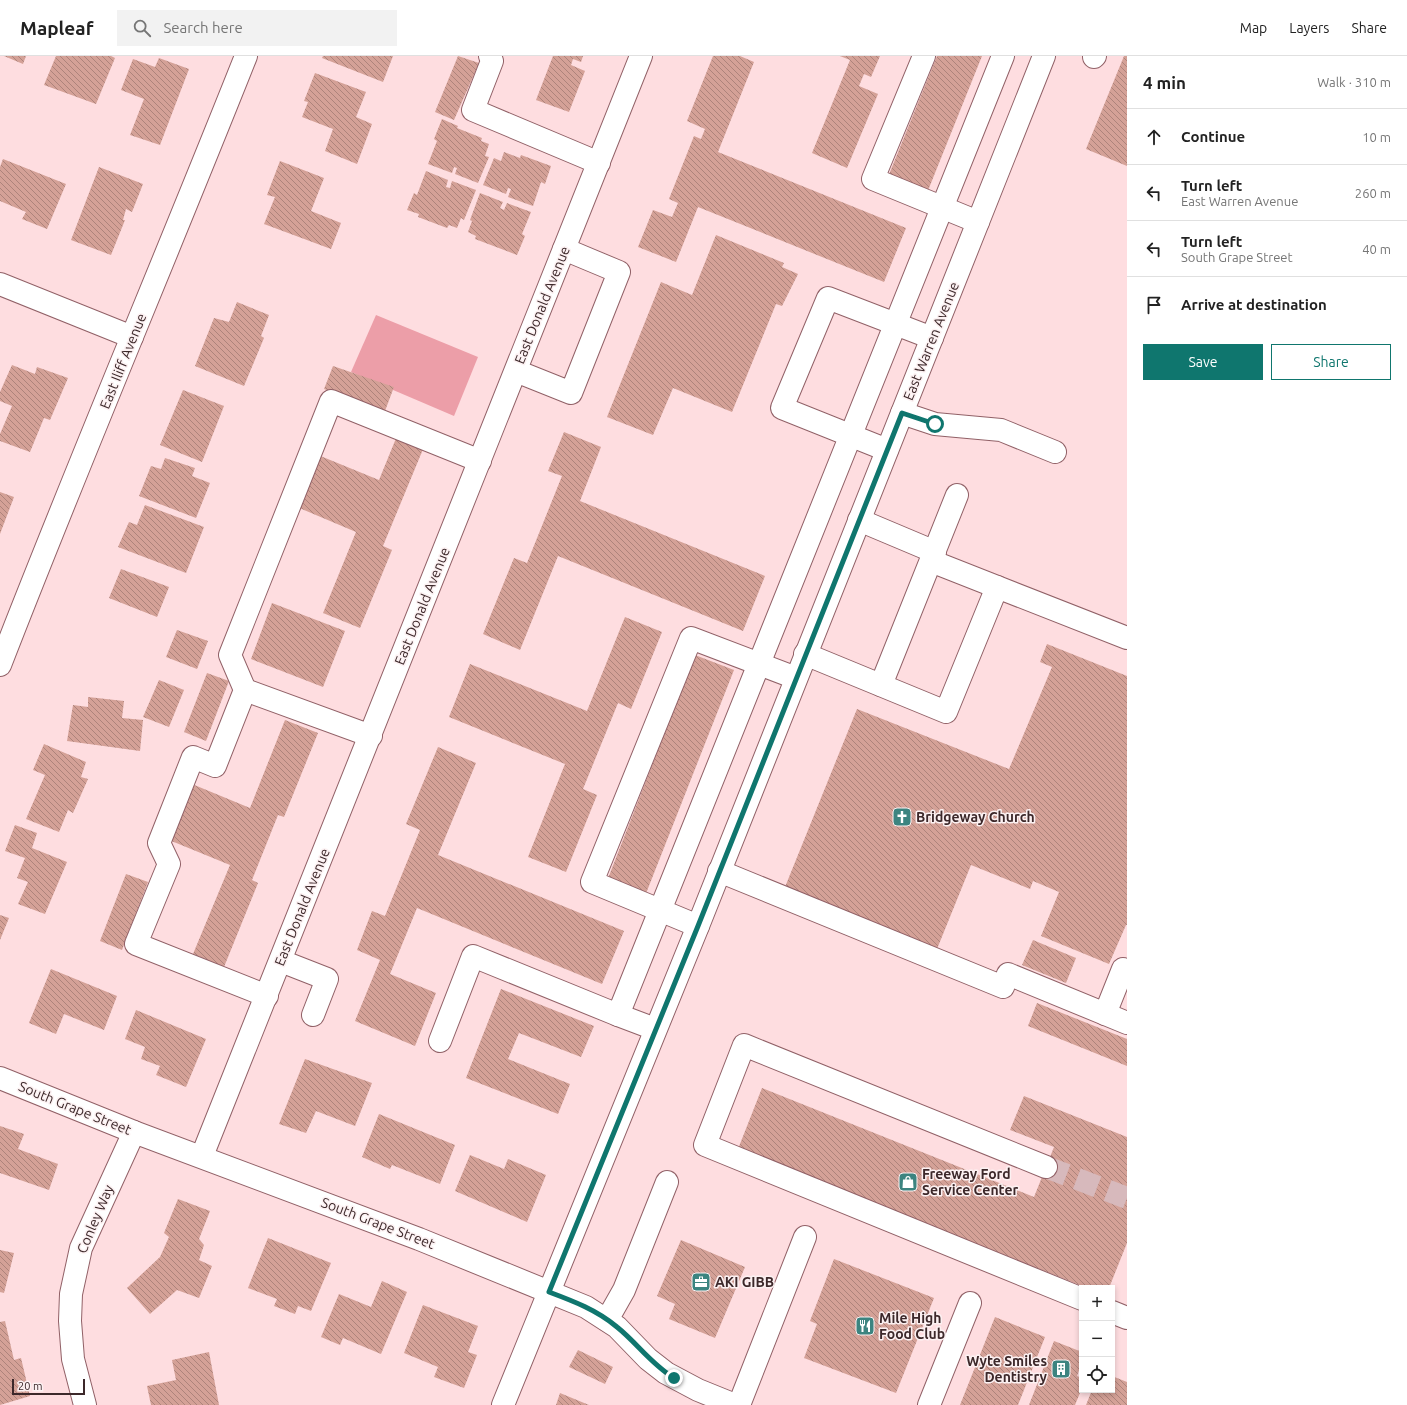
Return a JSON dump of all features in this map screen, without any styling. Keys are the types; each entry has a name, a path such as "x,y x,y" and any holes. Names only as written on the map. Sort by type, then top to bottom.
{"street":[{"name":"East Iliff Avenue","path":"3,651 175,236 246,56"},
{"path":"490,56 492,61 473,110 599,163"},
{"name":"East Donald Avenue","path":"202,1156 371,736 641,56"},
{"path":"924,56 873,179 978,222"},
{"path":"618,1015 1003,56"},
{"name":"East Warren Avenue","path":"503,1405 698,926 1044,56"},
{"path":"516,371 571,393 619,272 564,249"},
{"path":"0,284 132,337"},
{"path":"887,450 782,408 828,298 932,338"},
{"path":"267,996 136,944 169,864 159,843 193,757 215,766 245,690 230,655 331,401 480,461"},
{"path":"902,413 935,424 1001,430 1055,452"},
{"path":"881,685 957,495"},
{"path":"859,520 997,587 1127,637"},
{"path":"805,654 946,712 997,587"},
{"path":"698,926 592,882 691,638 796,678"},
{"path":"245,690 371,736"},
{"path":"719,871 1003,987 1008,974 1127,1023"},
{"path":"440,1041 473,956 655,1029"},
{"path":"281,961 327,979 313,1015"},
{"path":"1105,1014 1123,969 1127,970"},
{"path":"1046,1167 744,1045 705,1145 1079,1298"},
{"name":"South Grape Street","path":"0,1078 134,1132 202,1156 411,1236 586,1307 617,1327 648,1359 666,1373 698,1390 735,1405"},
{"name":"Conley Way","path":"85,1405 73,1359 70,1320 71,1294 81,1248 134,1132"},
{"path":"607,1320 624,1290 666,1182"},
{"path":"738,1405 805,1237"},
{"path":"929,1405 970,1303"},
{"path":"1115,1313 1127,1318"}],"shaded area":[{"path":"376,315 478,357 454,416 351,372"}],"building":[{"path":"4,56 26,56 23,64"},
{"path":"56,56 111,56 115,58 96,104 44,85"},
{"path":"323,56 393,56 383,82 322,58"},
{"path":"458,56 479,63 454,120 435,112"},
{"path":"553,56 583,56 581,62 573,59 571,65 585,71 569,112 536,100"},
{"path":"713,56 740,56 754,62 718,152 906,228 884,282 698,207 676,262 638,247 653,210 672,217 678,203 669,199 694,136 701,139 705,129 687,121"},
{"path":"840,56 880,56 871,77 864,74 859,86 878,94 847,168 812,153 850,60"},
{"path":"937,56 982,56 927,193 888,177"},
{"path":"1124,56 1127,56 1127,166 1086,149"},
{"path":"159,58 189,69 160,145 130,135 144,99 121,90 133,59 155,67"},
{"path":"315,73 366,92 356,117 372,124 357,164 325,151 333,129 302,117 308,102 304,101"},
{"path":"442,119 458,126 457,128 482,138 481,141 489,144 485,156 489,157 478,183 455,174 457,168 454,167 452,173 428,164 437,141 434,139"},
{"path":"504,152 520,158 521,155 551,166 545,184 541,182 533,206 508,197 511,189 508,188 506,194 483,185 494,158 501,161"},
{"path":"3,159 66,184 47,229 22,219 26,212 0,201 0,167"},
{"path":"280,161 324,178 311,211 341,223 331,249 264,224 275,197 267,195"},
{"path":"99,167 143,184 132,212 126,209 123,220 125,220 111,255 71,240"},
{"path":"426,171 448,180 446,187 450,188 452,181 476,190 464,220 461,218 457,228 449,225 447,228 418,217 419,214 407,210 414,193 417,195"},
{"path":"480,193 503,202 500,208 504,210 507,203 531,212 522,234 525,236 517,255 475,239 476,236 468,232 472,221 470,220"},
{"path":"716,235 784,263 782,267 798,274 782,306 776,304 732,412 673,388 653,435 607,417 661,282 692,295"},
{"path":"237,302 269,315 261,336 264,338 244,386 195,366 214,318 229,322"},
{"path":"12,365 35,374 37,367 68,378 50,420 44,418 30,452 0,441 0,434 12,406 0,401 0,392"},
{"path":"333,366 394,387 385,411 324,389"},
{"path":"183,390 224,406 202,462 160,445"},
{"path":"399,431 426,442 383,546 392,550 360,628 323,613 356,532 297,507 318,455 379,480"},
{"path":"564,432 601,447 580,501 765,576 743,631 558,556 520,650 483,634 514,558 527,563 562,476 548,471"},
{"path":"165,458 195,468 192,476 210,483 196,518 139,496 151,466 161,469"},
{"path":"0,492 14,497 0,534"},
{"path":"145,505 204,527 186,573 118,547 129,522 137,525"},
{"path":"121,569 169,587 157,617 109,598"},
{"path":"272,603 345,631 323,687 251,659"},
{"path":"625,617 662,632 631,709 618,703 583,789 597,795 566,872 528,857 565,764 449,717 470,664 587,711"},
{"path":"177,630 208,641 197,669 166,657"},
{"path":"1047,644 1127,676 1127,925 1109,964 1041,936 1059,892 1033,881 1030,889 971,865 937,949 785,887 857,709 1009,769 1052,667 1040,662"},
{"path":"695,655 734,670 645,896 607,881"},
{"path":"207,673 229,681 206,741 184,732"},
{"path":"159,680 184,690 169,727 143,717"},
{"path":"88,697 124,701 122,718 143,720 140,751 67,741 73,705 88,707"},
{"path":"285,720 318,733 284,817 278,815 252,880 258,883 224,967 193,954 230,865 169,840 192,784 250,808"},
{"path":"44,744 86,762 81,777 88,779 73,813 68,810 59,832 26,819 45,775 33,770"},
{"path":"438,747 476,763 438,855 624,931 602,984 417,908 390,974 436,993 415,1046 355,1021 380,960 357,950 372,911 385,916 420,830 406,824"},
{"path":"15,825 37,833 32,848 67,862 45,914 18,904 28,882 17,878 25,858 5,851"},
{"path":"126,874 148,882 122,950 100,941"},
{"path":"0,915 9,918 0,940"},
{"path":"1033,940 1076,958 1066,983 1022,965"},
{"path":"51,969 117,996 104,1030 64,1014 56,1034 29,1023"},
{"path":"501,989 594,1026 581,1057 519,1033 508,1059 570,1084 558,1114 466,1078"},
{"path":"1037,1003 1127,1039 1127,1066 1028,1026"},
{"path":"136,1010 206,1039 186,1087 156,1075 160,1066 141,1059 145,1047 125,1039"},
{"path":"305,1059 372,1083 355,1126 316,1111 306,1133 279,1124"},
{"name":"Freeway Ford Service Center","path":"762,1088 1034,1197 1054,1147 1010,1130 1024,1096 1127,1137 1127,1243 1110,1285 1079,1285 738,1149"},
{"path":"379,1114 455,1145 440,1184 392,1165 390,1169 362,1157"},
{"path":"0,1126 24,1134 18,1149 58,1164 49,1190 0,1173"},
{"path":"470,1155 504,1169 508,1159 546,1175 527,1222 455,1191"},
{"path":"178,1199 210,1211 199,1239 204,1245 199,1260 212,1266 199,1298 177,1290 150,1314 127,1288 160,1257 169,1237 164,1233"},
{"path":"268,1238 331,1263 311,1311 298,1306 295,1314 274,1306 277,1299 248,1288"},
{"name":"AKI GIBB","path":"681,1240 745,1267 715,1338 669,1319 675,1304 657,1296"},
{"path":"0,1250 14,1253 4,1293 0,1292"},
{"path":"834,1259 934,1298 896,1393 804,1358 817,1324 810,1321"},
{"path":"382,1281 407,1292 381,1354 343,1338 340,1345 321,1337 339,1294 371,1307"},
{"path":"423,1305 478,1326 468,1352 477,1355 464,1388 434,1377 438,1367 404,1353"},
{"path":"995,1317 1045,1337 1018,1405 960,1405"},
{"path":"5,1321 14,1360 21,1358 30,1396 0,1405 0,1322"},
{"name":"Wyte Smiles Dentistry","path":"1054,1341 1079,1351 1079,1370 1077,1376 1079,1377 1080,1393 1075,1405 1029,1405"},
{"path":"578,1350 613,1367 605,1384 569,1367"},
{"path":"209,1352 219,1405 151,1405 147,1386 176,1380 172,1360"},
{"path":"1115,1377 1127,1382 1127,1405 1086,1405 1091,1393 1115,1393"},
{"path":"560,1393 589,1405 556,1405"}],"tunnel":[{"path":"1046,1167 1127,1198"}],"place":[{"name":"Bridgeway Church","path":"902,817"},
{"name":"Freeway Ford Service Center","path":"908,1182"},
{"name":"AKI GIBB","path":"701,1282"},
{"name":"Mile High Food Club","path":"865,1326"},
{"name":"Wyte Smiles Dentistry","path":"1061,1369"}],"route":[{"path":"674,1378 648,1359 632,1340 600,1315 586,1307 549,1292 698,926 902,413 935,424"}]}
